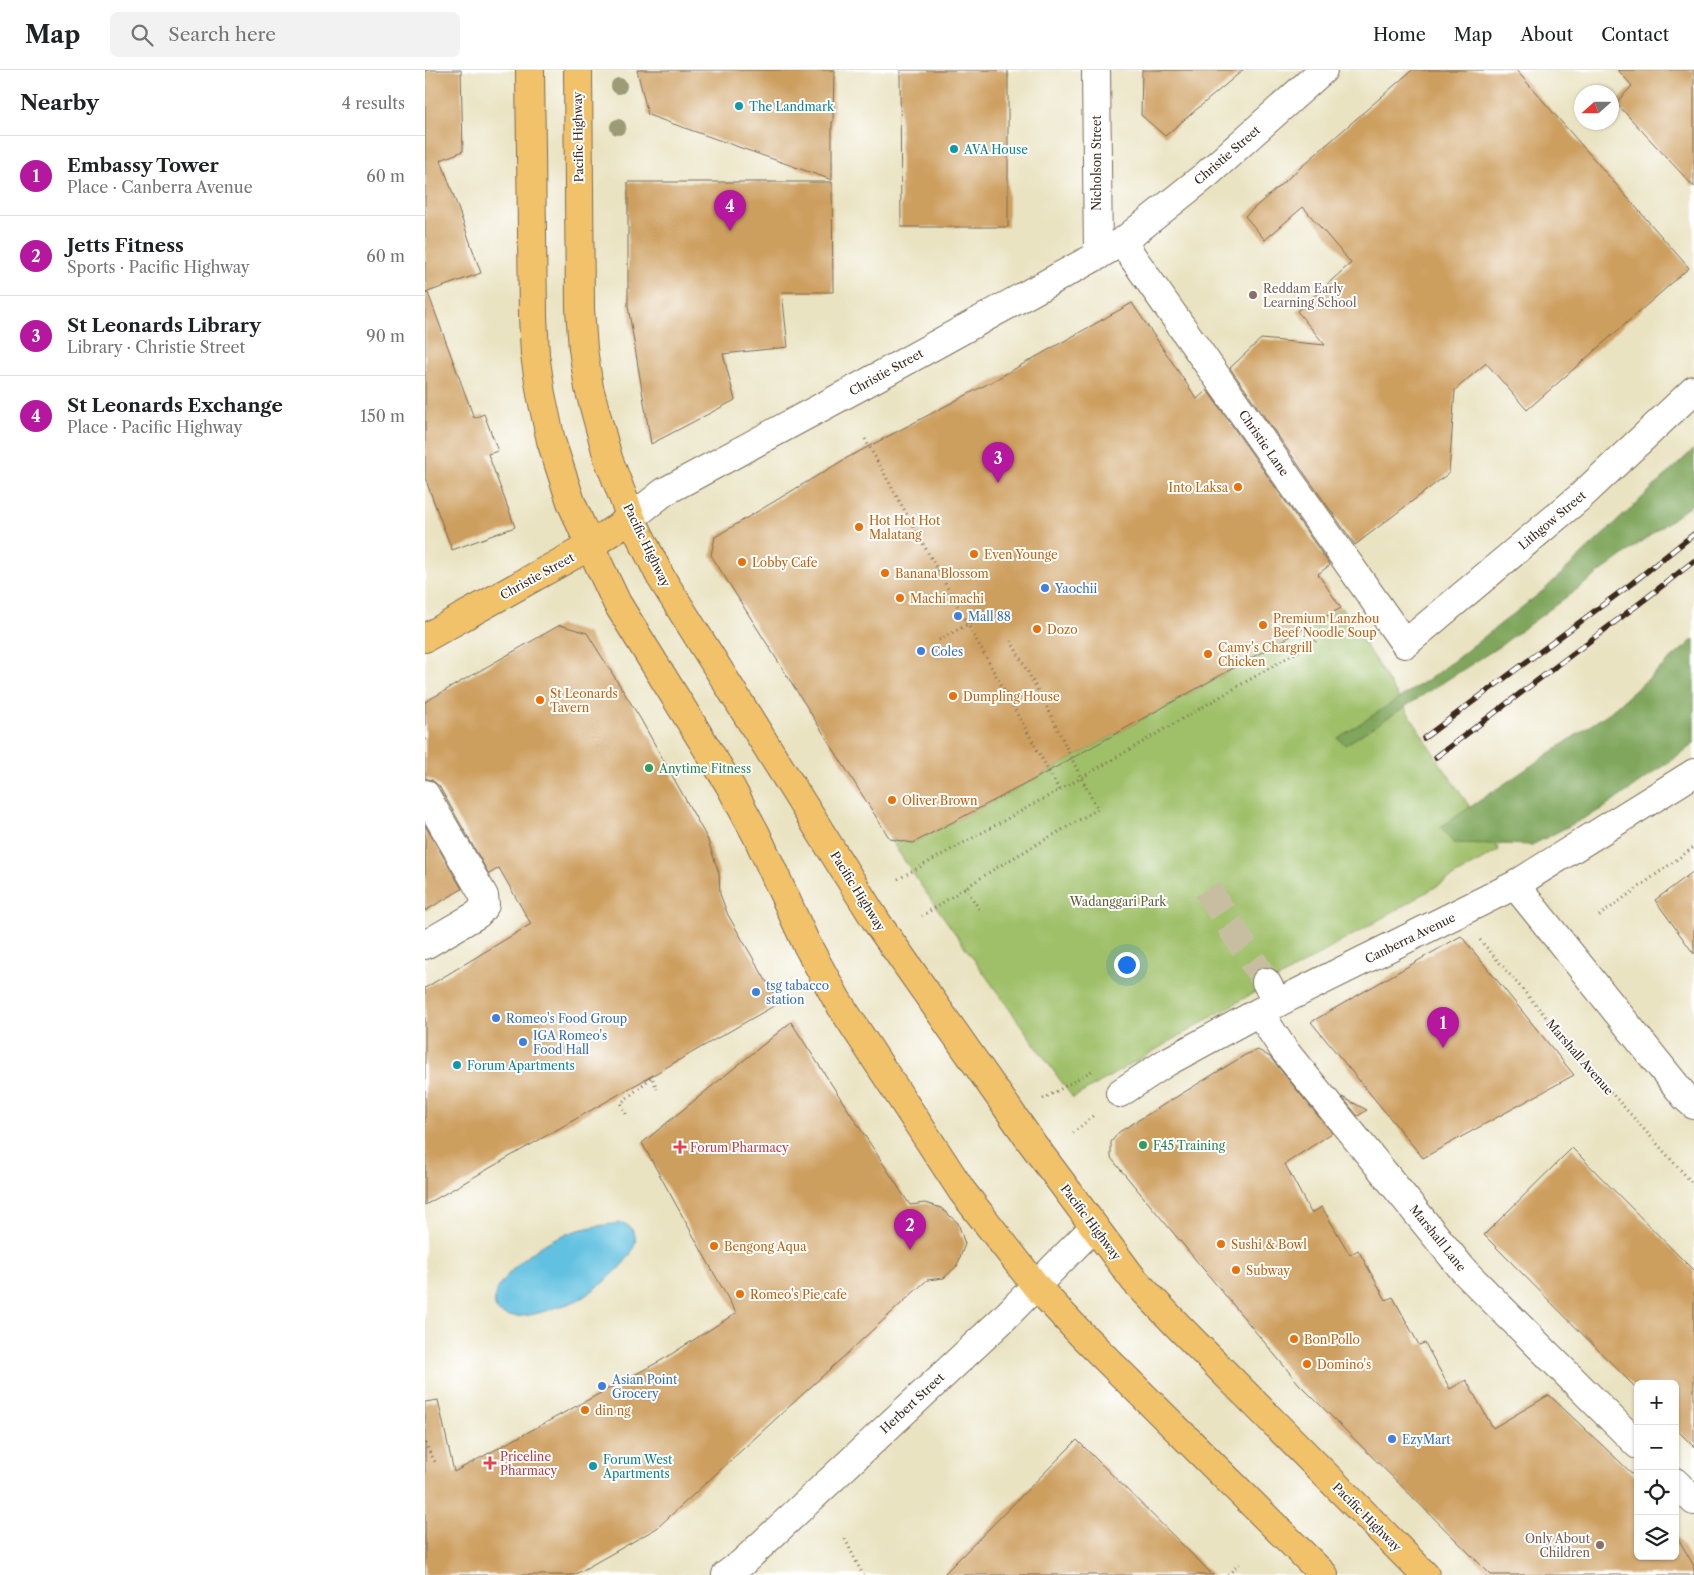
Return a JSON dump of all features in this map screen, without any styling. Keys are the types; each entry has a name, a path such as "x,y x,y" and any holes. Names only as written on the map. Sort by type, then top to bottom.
{"main road":[{"path":"530,70 533,316 535,354 541,394 551,441 571,502 617,603 729,784 756,834 805,941 837,1000 962,1191 1036,1286 1081,1334 1324,1575"},
{"name":"Pacific Highway","path":"577,70 580,309 583,349 589,388 608,458 631,518 660,576 878,924 1031,1144 1134,1280 1425,1575"},
{"name":"Christie Street","path":"426,635 590,546 631,518"}],"street":[{"name":"Nicholson Street","path":"1096,70 1097,256"},
{"name":"Christie Street","path":"631,518 664,492 1122,242 1206,175 1323,70"},
{"name":"Christie Lane","path":"1122,242 1405,644"},
{"name":"Lithgow Street","path":"1405,644 1580,497 1694,390"},
{"name":"Canberra Avenue","path":"1120,1093 1268,999 1515,885 1694,773"},
{"path":"425,794 484,896 485,905 481,912 425,945"},
{"path":"1515,885 1686,1098 1694,1105"},
{"name":"Marshall Lane","path":"1268,999 1284,1050 1465,1272 1634,1441"},
{"name":"Herbert Street","path":"726,1575 742,1563 1001,1321 1094,1227"},
{"path":"1679,1486 1694,1501"}],"path":[{"path":"865,439 1060,790"},
{"path":"939,640 985,615"},
{"path":"898,879 1060,790 1319,639"},
{"path":"923,916 965,887 1097,808 1050,713 1011,641"},
{"path":"1599,916 1694,847"},
{"path":"965,887 981,912"},
{"name":"Marshall Avenue","path":"1475,934 1607,1088 1694,1185"},
{"path":"626,1114 621,1103 652,1077 657,1089"},
{"path":"425,1443 435,1462"},
{"path":"845,1539 863,1575"},
{"path":"1228,1575 1241,1562"}],"green space":[{"path":"1694,449 1694,503 1500,646 1345,745 1338,738 1438,673 1544,590"},
{"name":"Wadanggari Park","path":"1342,608 1436,757 1499,850 1073,1098 922,887 890,839 913,843 1031,781"},
{"path":"1694,639 1694,744 1604,808 1532,845 1453,843 1441,827 1610,712"}],"water":[{"path":"623,1223 633,1231 635,1240 632,1250 625,1261 605,1282 573,1302 532,1314 511,1316 497,1310 494,1302 500,1285 516,1266 536,1250 552,1240 578,1230"}],"building":[{"path":"425,70 461,70 463,151 441,160 481,273 425,293"},
{"name":"The Landmark","path":"637,70 834,70 832,180 648,115"},
{"name":"AVA House","path":"900,70 1008,70 1008,227 901,227"},
{"path":"1142,70 1243,70 1165,136 1141,115"},
{"path":"1412,70 1516,70 1689,268 1527,410 1486,363 1455,390 1449,473 1355,545 1230,368 1261,339 1325,345 1297,311 1351,263 1303,207 1265,240 1245,216"},
{"path":"1618,70 1694,70 1694,187 1619,106 1619,100 1632,86"},
{"path":"628,182 832,182 833,292 782,292 788,347 723,354 735,400 651,444 628,306"},
{"path":"428,293 474,418 484,414 498,451 488,454 515,527 452,550 425,478 425,294"},
{"path":"1132,303 1197,399 1207,390 1330,565 1318,574 1341,608 1031,781 913,843 890,839 711,555 715,537 845,459 993,381"},
{"path":"560,625 587,633 640,718 707,838 719,873 720,894 728,915 779,1003 425,1205 425,988 531,924 499,868 489,874 439,786 432,780 425,778 425,702"},
{"path":"425,825 462,889 425,911"},
{"path":"1694,871 1694,954 1655,900"},
{"path":"1461,936 1574,1075 1423,1158 1311,1022"},
{"path":"791,1022 910,1205 925,1203 941,1208 958,1223 965,1244 957,1266 944,1278 927,1280 657,1528 574,1575 425,1575 425,1402 438,1400 454,1472 662,1360 736,1313 642,1143"},
{"path":"1258,1050 1270,1057 1332,1133 1285,1164 1311,1213 1322,1207 1350,1255 1358,1250 1386,1300 1393,1297 1419,1345 1425,1343 1450,1389 1466,1380 1493,1428 1549,1395 1634,1475 1634,1560 1679,1560 1679,1540 1694,1566 1694,1575 1491,1575 1299,1384 1111,1158 1111,1142 1119,1132 1245,1055"},
{"path":"1342,1097 1367,1110 1358,1116"},
{"path":"1572,1148 1694,1271 1694,1447 1679,1432 1679,1380 1634,1380 1634,1386 1484,1235"},
{"path":"1077,1440 1213,1575 943,1575"}],"tunnel":[{"path":"1207,889 1266,982"}],"railway":[{"path":"1424,738 1631,584 1694,534"},
{"path":"1436,757 1694,561"}],"place":[{"name":"The Landmark","path":"739,106"},
{"name":"AVA House","path":"954,149"},
{"name":"St Leonards Exchange","path":"730,231"},
{"name":"Reddam Early Learning School","path":"1253,295"},
{"name":"St Leonards Library","path":"998,483"},
{"name":"Into Laksa","path":"1238,487"},
{"name":"Hot Hot Hot Malatang","path":"859,527"},
{"name":"Even Younge","path":"974,554"},
{"name":"Lobby Cafe","path":"742,562"},
{"name":"Banana Blossom","path":"885,573"},
{"name":"Yaochii","path":"1045,588"},
{"name":"Machi machi","path":"900,598"},
{"name":"Mall 88","path":"958,616"},
{"name":"Premium Lanzhou Beef Noodle Soup","path":"1263,625"},
{"name":"Dozo","path":"1037,629"},
{"name":"Coles","path":"921,651"},
{"name":"Camy's Chargrill Chicken","path":"1208,654"},
{"name":"Dumpling House","path":"953,696"},
{"name":"St Leonards Tavern","path":"540,700"},
{"name":"Anytime Fitness","path":"649,768"},
{"name":"Oliver Brown","path":"892,800"},
{"name":"tsg tabacco station","path":"756,992"},
{"name":"Romeo's Food Group","path":"496,1018"},
{"name":"IGA Romeo's Food Hall","path":"523,1042"},
{"name":"Embassy Tower","path":"1443,1048"},
{"name":"Forum Apartments","path":"457,1065"},
{"name":"F45 Training","path":"1143,1145"},
{"name":"Forum Pharmacy","path":"680,1147"},
{"name":"Sushi & Bowl","path":"1221,1244"},
{"name":"Bengong Aqua","path":"714,1246"},
{"name":"Jetts Fitness","path":"910,1250"},
{"name":"Subway","path":"1236,1270"},
{"name":"Romeo's Pie cafe","path":"740,1294"},
{"name":"Bon Pollo","path":"1294,1339"},
{"name":"Domino's","path":"1307,1364"},
{"name":"Asian Point Grocery","path":"602,1386"},
{"name":"din ng","path":"585,1410"},
{"name":"EzyMart","path":"1392,1439"},
{"name":"Priceline Pharmacy","path":"490,1463"},
{"name":"Forum West Apartments","path":"593,1466"},
{"name":"Only About Children","path":"1600,1545"}]}
